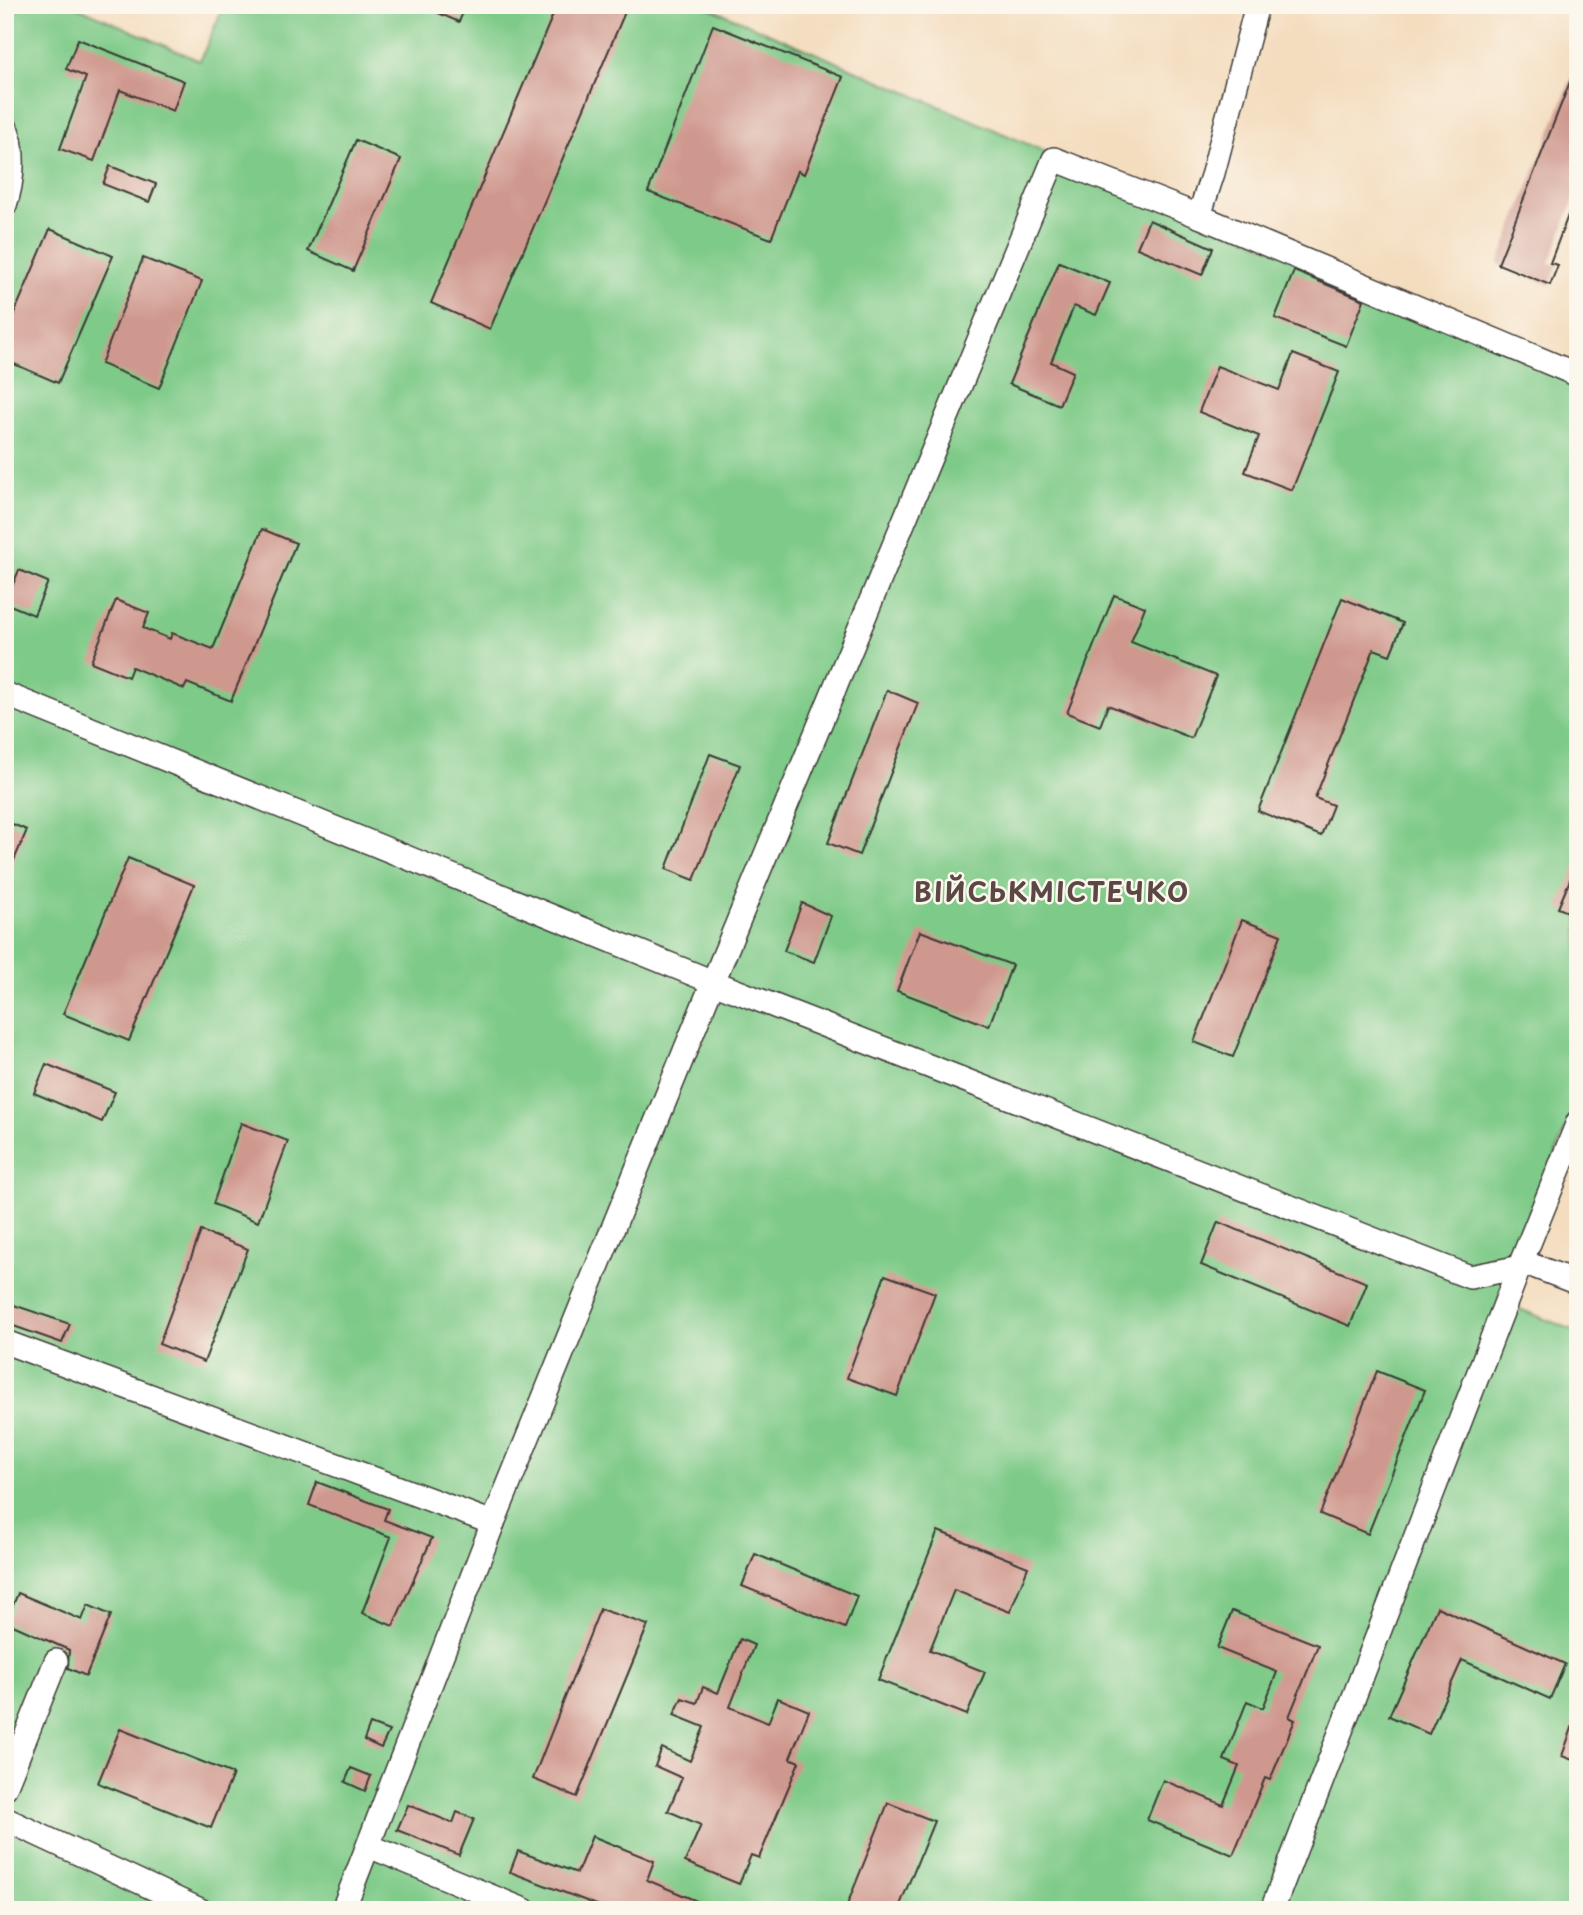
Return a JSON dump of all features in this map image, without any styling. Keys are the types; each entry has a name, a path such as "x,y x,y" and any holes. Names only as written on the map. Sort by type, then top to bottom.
{"street":[{"path":"1199,216 1257,5"},
{"path":"5,126 11,136 10,190 5,205"},
{"path":"343,1910 492,1523 1054,159 1199,216 1578,375"},
{"path":"5,694 713,982 1470,1277 1531,1265 1578,1283"},
{"path":"1272,1910 1519,1268 1578,1122"},
{"path":"5,1342 492,1523"},
{"path":"5,1788 56,1661"},
{"path":"5,1819 200,1910"},
{"path":"369,1846 524,1910"}],"green space":[{"path":"5,5 73,5 200,61 224,5 703,5 1578,380 1578,1096 1499,1301 1578,1332 1578,1910 5,1910"}],"building":[{"path":"420,5 466,5 459,22"},
{"path":"557,5 628,5 490,329 431,303"},
{"path":"713,25 843,77 804,174 798,171 771,239 648,192"},
{"path":"78,39 184,81 173,111 120,90 94,161 60,149 86,77 66,69"},
{"path":"1577,64 1578,189 1550,263 1558,265 1550,285 1498,264"},
{"path":"356,140 401,159 353,271 308,251"},
{"path":"110,166 156,184 149,202 103,184"},
{"path":"1149,220 1213,248 1202,275 1137,248"},
{"path":"50,229 113,256 58,383 5,360 5,335"},
{"path":"143,258 202,281 159,388 101,364"},
{"path":"1059,262 1110,283 1096,315 1074,306 1051,362 1073,372 1059,405 1009,384"},
{"path":"1294,271 1364,300 1346,346 1275,318"},
{"path":"1293,354 1339,372 1292,490 1245,472 1259,436 1199,412 1217,366 1279,390"},
{"path":"262,529 296,543 231,701 187,683 184,689 132,667 128,677 91,662 116,600 149,613 143,628 170,639 172,633 213,649"},
{"path":"19,570 48,582 34,615 5,603"},
{"path":"1114,595 1145,607 1131,642 1216,676 1191,738 1108,705 1100,726 1067,713"},
{"path":"1342,598 1403,623 1390,655 1374,649 1315,798 1333,805 1321,836 1258,811"},
{"path":"887,690 918,703 859,855 828,843"},
{"path":"710,754 740,765 694,880 666,869"},
{"path":"5,821 27,830 5,881"},
{"path":"128,858 194,885 129,1041 63,1014"},
{"path":"1578,861 1578,916 1558,908"},
{"path":"802,903 831,916 814,962 784,951"},
{"path":"1242,920 1281,935 1233,1057 1194,1042"},
{"path":"920,931 1012,965 989,1026 897,991"},
{"path":"46,1064 115,1092 102,1122 34,1093"},
{"path":"241,1123 288,1141 258,1222 213,1204"},
{"path":"1218,1222 1367,1283 1350,1326 1201,1265"},
{"path":"201,1231 248,1249 204,1362 159,1344"},
{"path":"885,1275 935,1293 897,1396 847,1378"},
{"path":"5,1302 70,1324 62,1343 5,1323"},
{"path":"1377,1371 1425,1390 1368,1534 1320,1514"},
{"path":"317,1482 388,1509 384,1520 432,1538 393,1626 362,1613 391,1537 309,1505"},
{"path":"938,1531 1028,1567 1010,1612 954,1590 930,1650 985,1672 967,1715 878,1680"},
{"path":"755,1554 857,1596 845,1628 742,1586"},
{"path":"18,1593 82,1620 88,1605 111,1615 86,1676 68,1668 69,1650 6,1622"},
{"path":"1437,1607 1565,1664 1550,1699 1462,1660 1429,1734 1389,1716"},
{"path":"600,1609 648,1625 577,1797 533,1779"},
{"path":"1232,1611 1318,1645 1289,1717 1295,1720 1270,1780 1265,1778 1233,1855 1147,1820 1163,1780 1223,1805 1239,1766 1224,1760 1247,1701 1263,1708 1277,1672 1217,1648"},
{"path":"740,1639 754,1645 730,1707 768,1723 778,1698 809,1711 790,1758 799,1762 759,1858 751,1855 739,1884 685,1862 701,1825 668,1811 682,1778 655,1766 662,1748 690,1761 704,1727 674,1715 682,1698 697,1703 703,1687 718,1693"},
{"path":"1578,1717 1578,1762 1562,1756"},
{"path":"370,1724 389,1731 381,1748 364,1740"},
{"path":"120,1729 233,1774 211,1828 98,1783"},
{"path":"351,1768 371,1776 365,1791 345,1782"},
{"path":"888,1803 934,1821 898,1910 845,1910"},
{"path":"408,1805 453,1823 457,1812 474,1819 459,1855 397,1830"},
{"path":"592,1836 654,1861 647,1880 718,1910 610,1910 510,1872 518,1851 577,1873"}],"district":[{"name":"ВІЙСЬКМІСТЕЧКО","path":"1052,893"}]}
